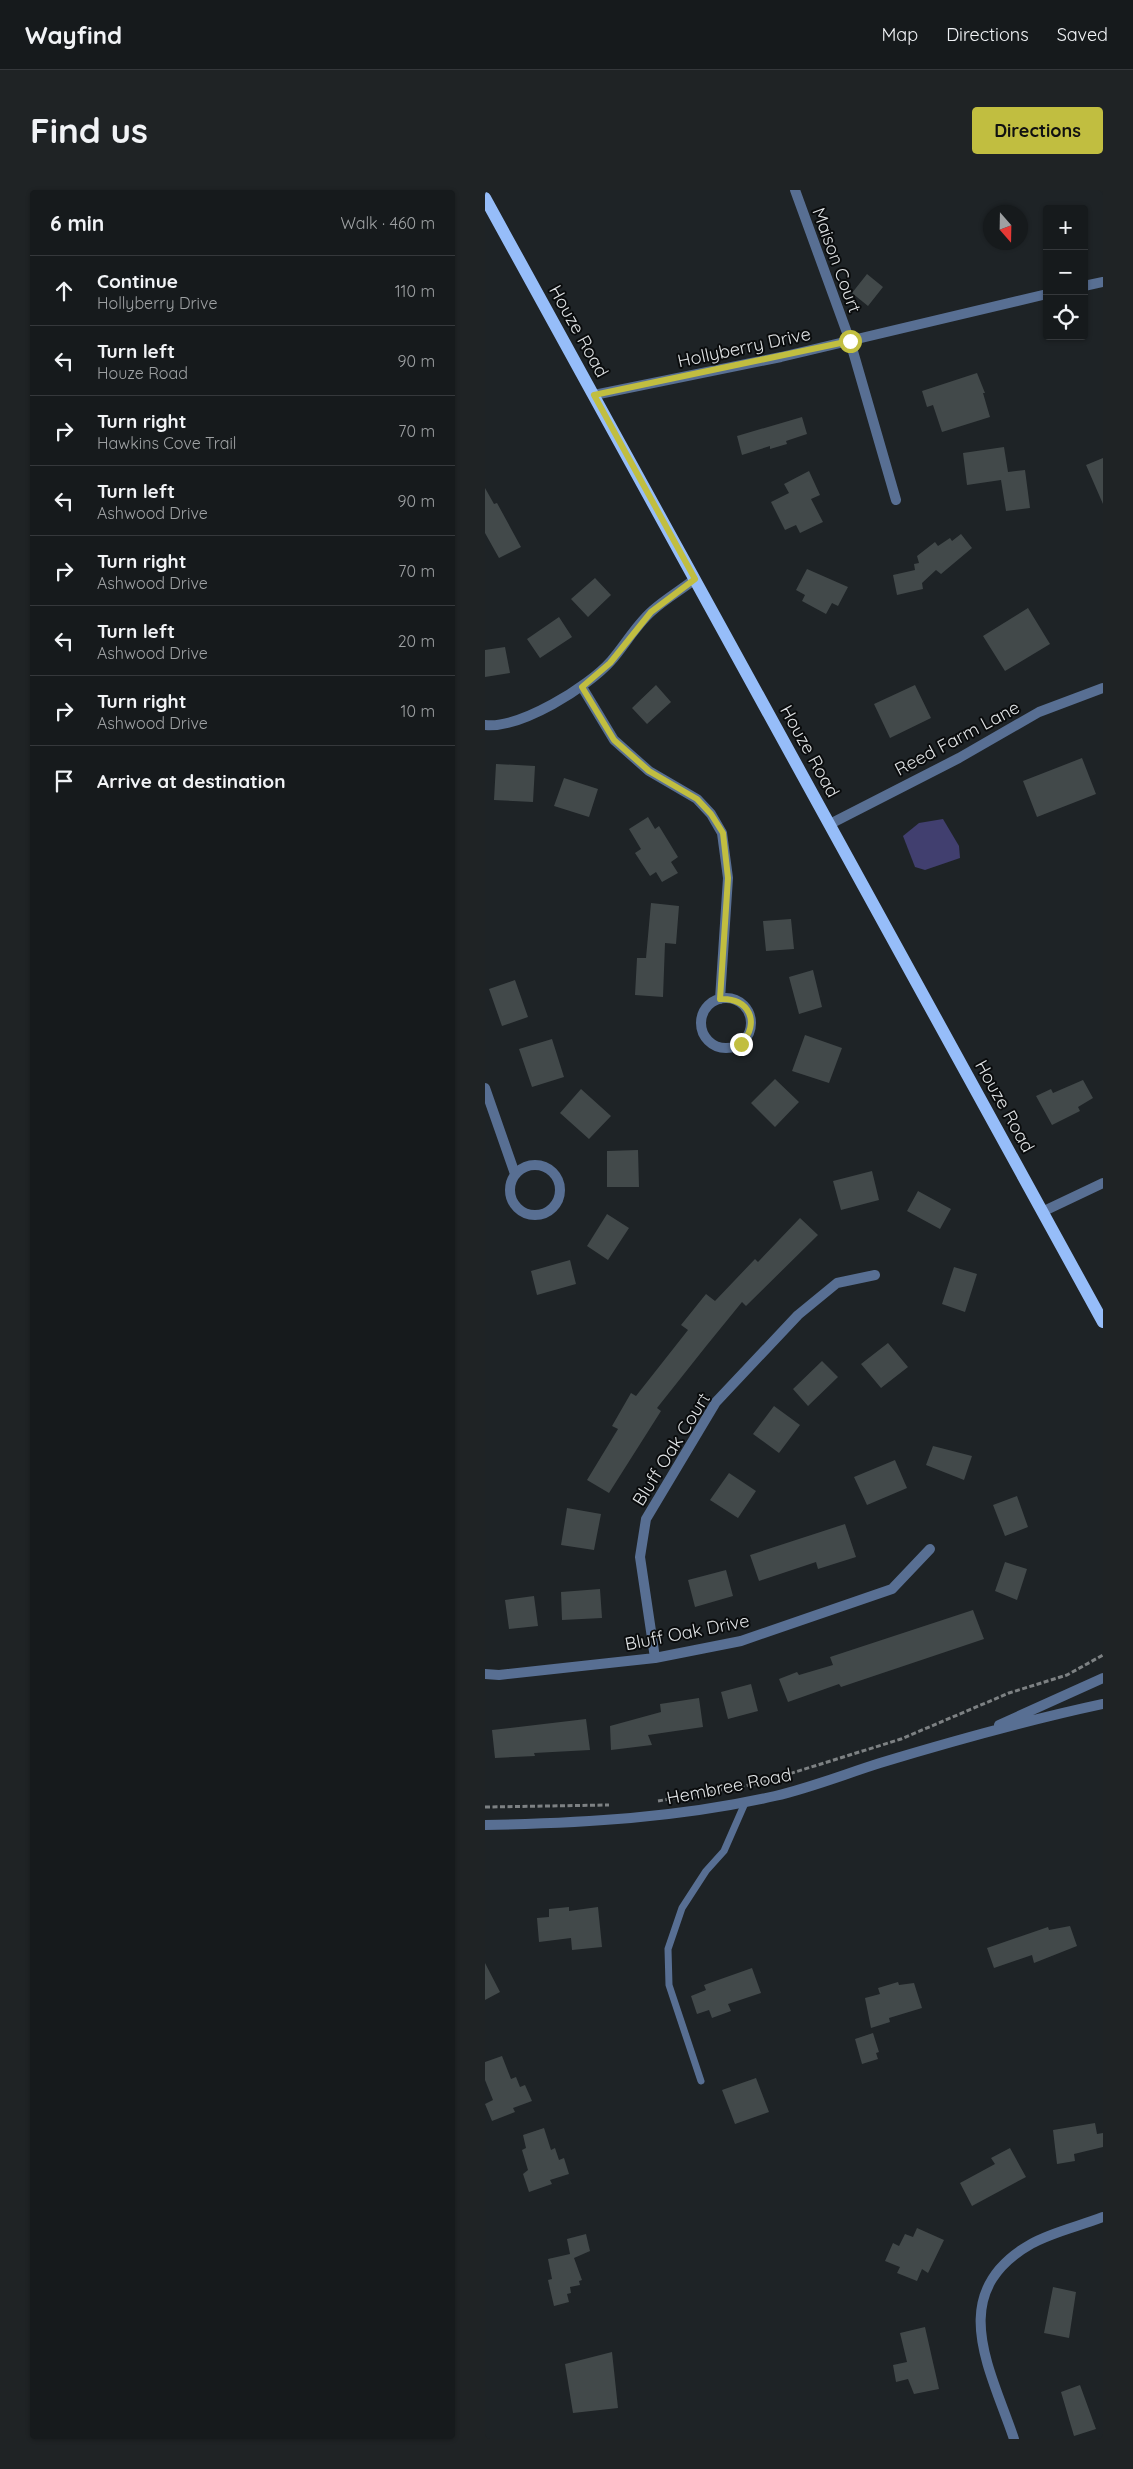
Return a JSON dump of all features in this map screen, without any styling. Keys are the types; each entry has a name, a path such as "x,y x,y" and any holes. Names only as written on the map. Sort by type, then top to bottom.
{"main road":[{"name":"Houze Road","path":"485,198 1103,1322"}],"street":[{"name":"Maison Court","path":"795,190 850,341 896,500"},
{"path":"1088,285 1103,282"},
{"name":"Hollyberry Drive","path":"594,395 850,341 1043,295"},
{"path":"485,725 495,726 542,710 582,687 610,663 651,612 695,579"},
{"path":"582,687 614,740 649,771 697,799 711,814 723,833 728,878 720,999"},
{"name":"Reed Farm Lane","path":"830,824 959,758 1039,712 1103,688"},
{"path":"730,998 739,1002 746,1008 751,1017 748,1037 741,1044 732,1048 722,1049 712,1045 705,1038 701,1029 704,1010 711,1003 720,999 730,998"},
{"path":"485,1088 515,1174 511,1183 510,1193 513,1202 529,1214 539,1214 548,1211 555,1205 560,1196 560,1186 557,1177 551,1170 542,1165 532,1165 523,1168 515,1174"},
{"path":"1043,1211 1103,1183"},
{"name":"Bluff Oak Court","path":"655,1658 640,1557 646,1520 716,1402 743,1373 798,1315 837,1283 875,1275"},
{"name":"Bluff Oak Drive","path":"485,1674 499,1675 655,1658 741,1641 892,1589 931,1549"},
{"name":"Hembree Road","path":"973,1737 1103,1678"},
{"name":"Hembree Road","path":"485,1825 601,1821 679,1813 745,1803 777,1796 877,1764 973,1737 1103,1704"},
{"path":"1014,2439 981,2342 979,2317 984,2296 994,2275 1009,2258 1033,2242 1103,2217"}],"lane":[{"path":"701,2081 669,1985 668,1948 682,1908 706,1871 724,1851 745,1803"}],"path":[{"path":"656,1801 760,1783 901,1739 1009,1693 1067,1674 1103,1655"},
{"path":"485,1807 618,1805"}],"shaded area":[{"path":"943,819 959,846 960,858 925,870 915,867 903,836 919,823"}],"building":[{"path":"867,274 883,287 868,306 852,293"},
{"path":"977,373 985,393 983,393 990,417 942,432 933,405 927,407 922,391"},
{"path":"802,417 807,434 786,441 787,444 770,449 770,446 742,455 737,436"},
{"path":"1004,447 1008,472 1025,470 1030,508 1006,511 1001,480 967,485 963,453"},
{"path":"1103,458 1103,504 1086,465"},
{"path":"809,471 820,495 811,499 823,522 800,533 796,525 785,530 771,502 789,493 784,484"},
{"path":"485,488 494,504 497,503 521,547 499,558 485,533"},
{"path":"961,534 972,548 941,574 936,570 922,583 923,589 897,595 893,575 915,570 914,564 919,563 917,556 935,542 938,546 950,538 952,541"},
{"path":"807,569 848,587 838,606 832,603 826,614 802,601 805,595 796,590"},
{"path":"595,578 611,595 588,617 571,599"},
{"path":"1028,608 1050,644 1005,671 983,636"},
{"path":"559,617 572,637 540,658 527,639"},
{"path":"505,647 510,673 485,677 485,650"},
{"path":"656,685 671,702 647,724 632,708"},
{"path":"915,685 931,718 890,738 874,704"},
{"path":"1082,758 1096,794 1037,817 1023,781"},
{"path":"496,764 535,766 533,802 494,800"},
{"path":"564,778 598,789 589,817 554,806"},
{"path":"648,817 655,829 659,826 678,857 671,862 678,873 662,882 656,872 650,876 635,853 641,849 629,829"},
{"path":"651,903 679,906 676,944 665,943 663,997 635,995 637,958 646,958"},
{"path":"791,919 794,949 766,951 763,921"},
{"path":"813,970 822,1007 799,1014 789,977"},
{"path":"515,980 528,1017 502,1026 489,989"},
{"path":"805,1035 842,1048 829,1083 792,1071"},
{"path":"552,1039 564,1077 532,1087 519,1049"},
{"path":"775,1079 799,1102 775,1127 751,1103"},
{"path":"1083,1080 1093,1098 1078,1107 1080,1111 1052,1125 1036,1096 1051,1089 1053,1093"},
{"path":"581,1089 611,1116 589,1139 560,1113"},
{"path":"638,1150 639,1187 607,1187 607,1151"},
{"path":"872,1171 879,1200 841,1210 833,1181"},
{"path":"918,1191 951,1209 940,1229 907,1211"},
{"path":"607,1214 629,1228 608,1260 587,1246"},
{"path":"800,1218 818,1235 746,1306 742,1302 707,1345 657,1408 661,1411 609,1493 587,1480 618,1429 612,1426 631,1393 636,1396 688,1330 681,1325 706,1294 715,1301 755,1259 758,1262"},
{"path":"570,1260 576,1284 537,1295 531,1271"},
{"path":"954,1267 977,1274 965,1312 942,1304"},
{"path":"888,1343 908,1367 881,1388 861,1364"},
{"path":"822,1361 838,1377 808,1406 793,1389"},
{"path":"774,1406 800,1425 779,1453 753,1434"},
{"path":"933,1446 972,1456 964,1480 926,1465"},
{"path":"895,1460 907,1488 867,1505 854,1477"},
{"path":"729,1473 756,1491 738,1518 710,1500"},
{"path":"1017,1496 1028,1527 1005,1536 993,1505"},
{"path":"567,1508 601,1514 594,1550 561,1545"},
{"path":"845,1524 856,1557 818,1569 816,1562 759,1581 750,1555"},
{"path":"1005,1562 1027,1569 1017,1600 995,1591"},
{"path":"726,1570 733,1596 695,1607 688,1580"},
{"path":"600,1589 602,1618 562,1620 561,1592"},
{"path":"534,1596 538,1626 509,1629 505,1600"},
{"path":"973,1610 984,1639 841,1687 839,1684 788,1702 779,1679 797,1672 799,1675 833,1665 830,1657"},
{"path":"751,1684 758,1711 728,1719 721,1692"},
{"path":"699,1698 703,1727 648,1735 652,1745 611,1750 610,1726 661,1712 660,1704"},
{"path":"586,1719 590,1750 534,1753 535,1756 495,1758 492,1730"},
{"path":"569,1907 569,1911 598,1907 602,1947 572,1950 571,1938 539,1942 537,1918 549,1917 549,1909"},
{"path":"1070,1926 1077,1946 1034,1963 1032,1955 994,1968 987,1948 1048,1927 1049,1930"},
{"path":"485,1963 500,1992 485,2000"},
{"path":"752,1968 761,1993 728,2004 731,2011 712,2018 709,2010 697,2014 691,1996 706,1990 704,1985"},
{"path":"898,1982 899,1985 914,1983 922,2008 889,2018 890,2022 871,2028 865,1998 880,1994 878,1988"},
{"path":"873,2033 879,2052 876,2053 878,2059 862,2064 855,2039"},
{"path":"502,2056 511,2079 516,2077 520,2087 525,2085 532,2101 513,2108 515,2112 492,2121 485,2104 493,2100 485,2080 485,2062"},
{"path":"756,2078 769,2112 735,2124 722,2090"},
{"path":"1095,2123 1097,2134 1103,2133 1103,2147 1074,2154 1075,2161 1057,2164 1053,2130"},
{"path":"544,2128 551,2150 555,2148 559,2160 564,2158 569,2174 550,2180 552,2184 529,2192 523,2174 528,2170 522,2150 526,2148 523,2135"},
{"path":"1010,2148 1026,2177 972,2206 960,2183 995,2164 991,2158"},
{"path":"917,2228 944,2240 928,2273 922,2269 917,2281 897,2273 900,2267 885,2261 893,2243 899,2246 905,2234 913,2237"},
{"path":"586,2234 590,2251 574,2258 582,2280 579,2281 580,2285 570,2287 571,2293 567,2294 569,2302 554,2306 548,2280 552,2279 548,2259 570,2254 567,2239"},
{"path":"1053,2287 1076,2292 1069,2338 1044,2333"},
{"path":"925,2327 939,2389 914,2394 908,2379 896,2382 893,2365 907,2362 900,2333"},
{"path":"612,2352 618,2408 573,2413 565,2364"},
{"path":"1080,2385 1096,2429 1074,2436 1061,2392"}],"route":[{"path":"741,1044 748,1037 751,1017 746,1008 739,1002 730,998 720,999 728,878 723,833 711,814 697,799 649,771 614,740 582,687 610,663 651,612 695,579 594,395 850,341"}]}
